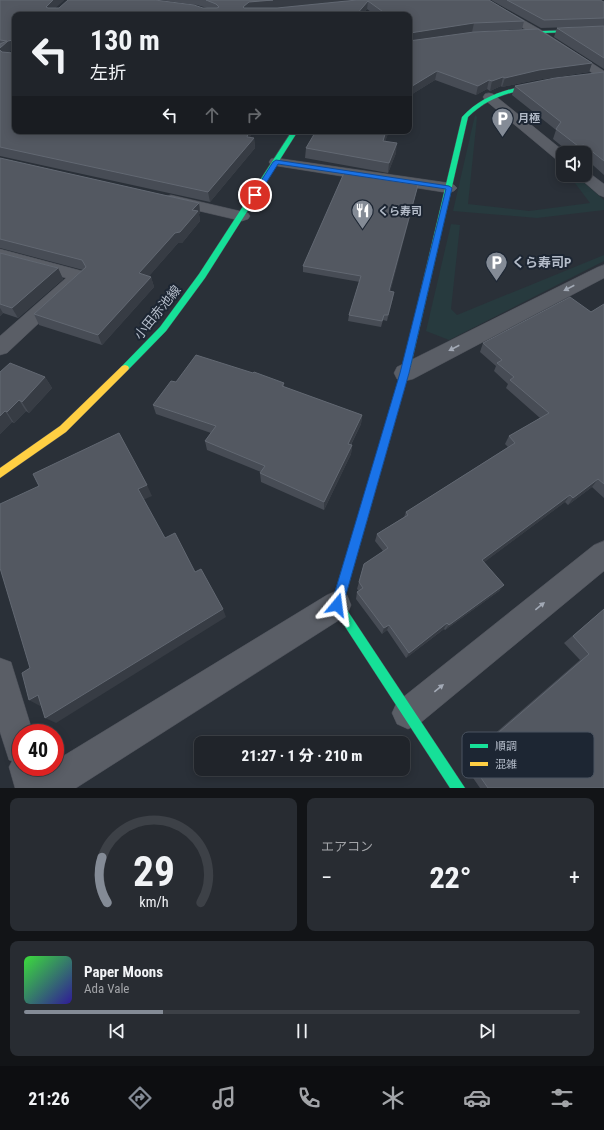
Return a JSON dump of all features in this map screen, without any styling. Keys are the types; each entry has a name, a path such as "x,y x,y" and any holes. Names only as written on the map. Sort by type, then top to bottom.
{"street":[{"path":"481,0 537,32 603,76"},
{"path":"506,34 604,30"},
{"path":"587,78 603,76"},
{"path":"44,788 337,605 405,373 465,117 473,106 489,97 508,90 555,82"},
{"path":"489,97 556,152"},
{"name":"小田赤池線","path":"0,474 63,429 112,382 163,328 202,276 242,216 293,134"},
{"path":"276,162 449,188"},
{"path":"592,182 604,192"},
{"path":"154,196 242,216"},
{"path":"0,254 80,276 0,348"},
{"path":"405,373 604,270"},
{"path":"408,713 604,554"},
{"path":"337,605 458,788"},
{"path":"0,673 14,724"},
{"path":"29,776 32,788"}],"green space":[{"path":"475,115 477,117 468,204 529,211 590,203 574,182 583,182 604,200 604,210 537,218 453,211"},
{"path":"451,224 460,225 451,309 457,315 604,255 604,261 449,340 426,331"}],"building":[{"path":"0,0 53,0 46,7 48,8 59,8 68,0 155,0 194,5 203,8 217,8 219,7 216,4 206,0 273,0 249,2 243,7 277,8 357,0 489,0 524,21 474,23 412,33 412,12 383,12 368,1 359,12 12,12 12,40 8,41 0,48 0,44 7,41 0,40"},
{"path":"507,0 600,0 604,2 604,18 544,20"},
{"path":"604,26 604,58 557,28"},
{"path":"538,29 592,63 539,70 505,78 503,77 492,81 489,80 478,86 437,71 412,86 412,41 474,32"},
{"path":"0,50 2,52 12,53 12,134 248,134 247,137 254,138 208,192 0,147"},
{"path":"604,72 604,161 592,151 592,146 578,146 556,129 561,122 515,86 555,78"},
{"path":"314,134 385,134 383,141 397,143 389,163 306,148"},
{"path":"0,158 199,203 192,210 198,211 180,232 175,233 139,273 151,277 98,335 34,314 86,267 82,260 0,239"},
{"name":"くら寿司","path":"344,173 418,185 389,291 394,292 388,315 384,315 382,321 349,315 361,276 303,266"},
{"path":"0,253 58,268 12,308 0,304"},
{"path":"570,297 591,312 604,304 604,484 598,479 573,498 570,495 482,560 504,585 449,625 447,623 409,653 389,625 384,628 357,592 363,588 359,582 364,564 388,548 377,534 408,515 406,512 515,443 509,436 549,413 510,380 514,377 497,363 502,360 483,343"},
{"path":"196,355 253,373 254,372 284,383 282,386 362,415 348,444 352,445 324,502 260,473 265,466 205,441 216,426 153,405 171,381 176,382"},
{"path":"10,363 45,377 22,402 19,400 7,412 5,411 0,416 0,372"},
{"path":"119,433 147,485 138,489 165,538 175,533 195,572 201,569 223,609 45,718 38,695 29,700 22,673 30,668 0,568 0,504 39,486 33,474"},
{"path":"604,609 604,787 488,788 481,778 594,778 594,732 499,732 589,654 573,636"}],"traffic: fast":[{"path":"513,33 604,30"},
{"path":"407,365 465,117 483,102 501,93 544,84"},
{"path":"125,368 163,329 202,276 293,134"},
{"path":"362,520 337,605 458,788"}],"traffic: slow":[{"path":"362,520 407,365"},
{"path":"0,474 63,429 125,368"}],"place":[{"name":"月極","path":"503,138"},
{"name":"くら寿司","path":"363,230"},
{"name":"くら寿司P","path":"496,282"}],"route":[{"path":"255,195 276,162 449,188 405,373 337,605"}]}
